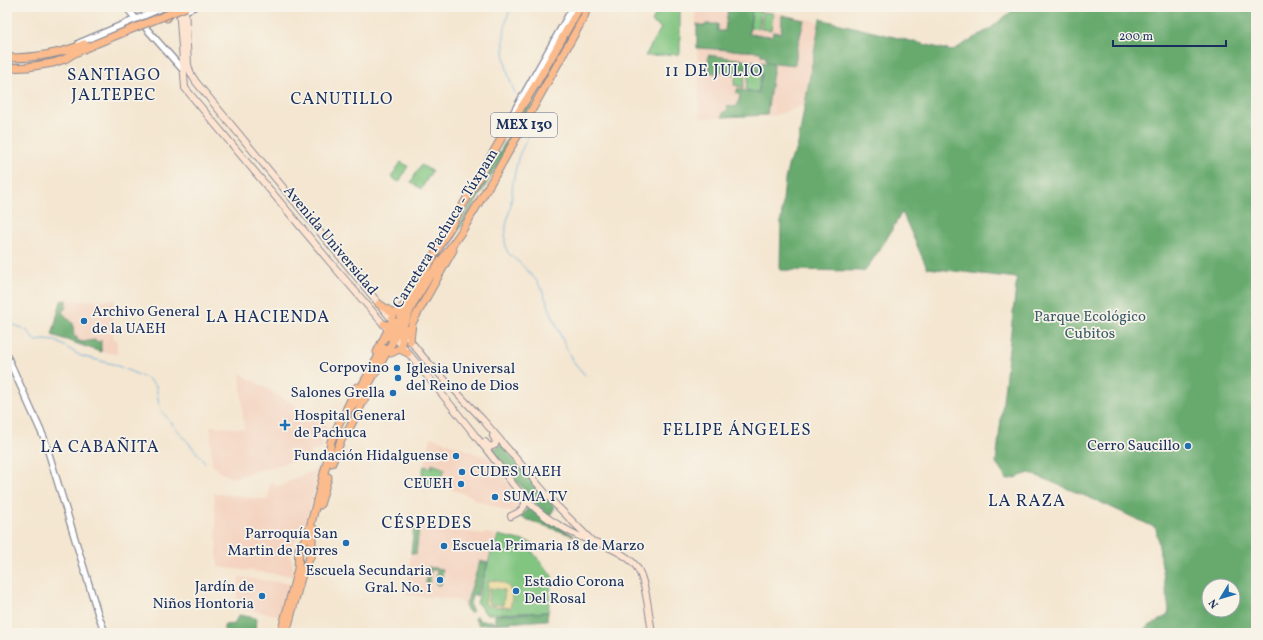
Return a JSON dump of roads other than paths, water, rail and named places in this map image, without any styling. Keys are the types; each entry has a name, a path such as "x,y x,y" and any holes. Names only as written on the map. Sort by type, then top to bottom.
{"main road":[{"path":"164,7 170,10 170,14 167,18"},
{"path":"566,48 581,7"},
{"name":"Carretera Pachuca - Túxpam","path":"396,332 407,303 467,201 509,125 514,120 581,7"},
{"name":"Carretera Pachuca - Túxpam","path":"396,332 416,298 462,231 527,120 584,17 587,7"},
{"path":"7,58 36,57 71,49 186,8"},
{"name":"Avenida Universidad","path":"186,8 188,65 196,82 391,318"},
{"path":"7,68 40,66 65,59 94,42 178,9"},
{"name":"Avenida Universidad","path":"178,9 185,88 384,324"},
{"path":"279,201 288,194"},
{"path":"439,263 447,244 461,219 467,201"},
{"path":"410,341 412,323 458,241 462,231"},
{"path":"380,304 394,314 407,303"},
{"path":"384,324 388,324 391,318"},
{"path":"391,318 396,332 405,349 526,499 549,519 585,539 591,540 626,556 637,567 643,586 652,633"},
{"path":"384,324 410,341 424,358 483,420 553,502 591,540"},
{"path":"341,419 396,332"},
{"name":"MEX 130","path":"281,633 286,623 302,574 312,553 312,537 334,455 341,440 348,431 367,394 391,354 396,332"},
{"name":"MEX 130","path":"286,633 286,623 298,569 299,549 308,536 331,442 341,419 367,387 393,341 396,332"},
{"path":"405,349 405,343 410,341"},
{"path":"391,354 405,349"},
{"path":"341,440 355,403"},
{"path":"462,418 468,422 486,444 492,447 496,441 483,420"},
{"path":"511,516 522,510 526,504 526,499"}],"street":[{"path":"126,7 136,19"},
{"path":"62,50 164,7"},
{"path":"65,59 167,18 178,9 194,7"},
{"name":"Carretera Pachuca - Túxpam","path":"509,125 512,115 573,7"},
{"name":"Carretera Pachuca - Túxpam","path":"584,17 590,7"},
{"path":"145,27 183,70"},
{"path":"7,356 44,438 105,633"}],"waterway":[{"path":"511,7 505,28 504,50 505,61 515,93"},
{"path":"532,125 531,131 519,155 513,181 511,204 506,226 506,248 508,253 536,280 542,290 572,360 585,375"},
{"path":"7,323 20,327 29,332 33,339 37,341 56,341 81,356 113,364 148,379 156,386 159,404 163,413 205,462"}],"place":[{"name":"Archivo General de la UAEH","path":"84,321"},
{"name":"Corpovino","path":"397,368"},
{"name":"Iglesia Universal del Reino de Dios","path":"398,378"},
{"name":"Salones Grella","path":"393,393"},
{"name":"Hospital General de Pachuca","path":"285,425"},
{"name":"Cerro Saucillo","path":"1188,446"},
{"name":"Fundación Hidalguense","path":"456,456"},
{"name":"CUDES UAEH","path":"462,472"},
{"name":"CEUEH","path":"461,484"},
{"name":"SUMA TV","path":"495,497"},
{"name":"Parroquía San Martin de Porres","path":"346,543"},
{"name":"Escuela Primaria 18 de Marzo","path":"444,546"},
{"name":"Escuela Secundaria Gral. No. 1","path":"440,580"},
{"name":"Estadio Corona Del Rosal","path":"516,591"},
{"name":"Jardín de Niños Hontoria","path":"262,596"}],"district":[{"name":"11 DE JULIO","path":"714,71"},
{"name":"SANTIAGO JALTEPEC","path":"114,85"},
{"name":"CANUTILLO","path":"342,99"},
{"name":"LA HACIENDA","path":"268,317"},
{"name":"FELIPE ÁNGELES","path":"737,430"},
{"name":"LA CABAÑITA","path":"100,447"},
{"name":"LA RAZA","path":"1027,501"},
{"name":"CÉSPEDES","path":"427,523"}],"park label":[{"name":"Parque Ecológico Cubitos","path":"1090,326"}]}
